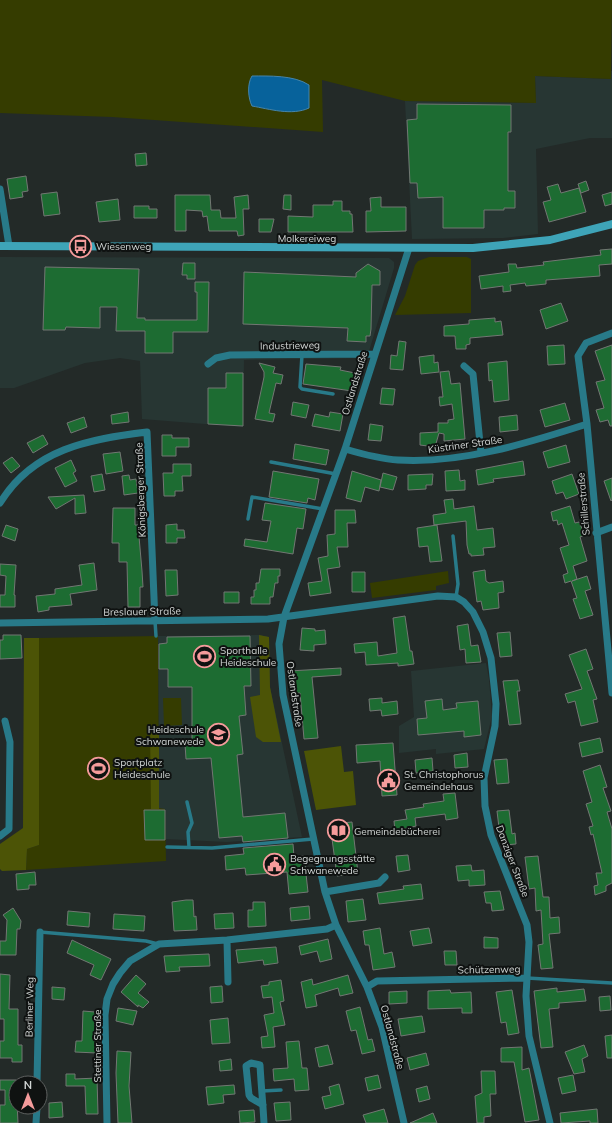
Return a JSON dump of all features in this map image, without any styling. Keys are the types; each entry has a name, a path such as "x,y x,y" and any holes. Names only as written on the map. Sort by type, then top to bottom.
{"main road":[{"name":"Molkereiweg","path":"4,246 473,248 509,246 550,240 612,224"}],"street":[{"path":"0,188 4,246"},
{"name":"Ostlandstraße","path":"404,1123 382,1027 366,987 336,925 324,892 282,695 279,644 284,617 345,450 374,354 409,248"},
{"name":"Schillerstraße","path":"612,334 586,343 578,356 587,424 612,693"},
{"name":"Industrieweg","path":"208,364 216,358 230,355 374,354"},
{"path":"464,366 473,374 481,453"},
{"name":"Küstriner Straße","path":"345,450 398,460 429,460 481,453 527,444 587,424"},
{"name":"Königsberger Straße","path":"0,503 5,495 30,470 66,448 94,440 147,432 155,621"},
{"path":"596,533 612,528"},
{"path":"284,617 438,596 456,597"},
{"name":"Danziger Straße","path":"456,597 464,602 472,612 483,632 495,678 495,726 484,778 485,806 490,834 527,925 529,942 526,978 529,1036 550,1121"},
{"name":"Breslauer Straße","path":"0,623 155,621 284,617"},
{"path":"0,836 9,829 10,742 5,721"},
{"path":"324,892 379,883 385,877"},
{"name":"Stettiner Straße","path":"107,1123 105,1015 107,999 113,984 130,961 159,944 227,940 327,930 336,925"},
{"name":"Berliner Weg","path":"37,1075 40,932"},
{"path":"227,940 228,982"},
{"name":"Schützenweg","path":"366,987 378,981 526,978"},
{"path":"263,1105 251,1098 249,1095 246,1066 251,1063 260,1065 263,1105 264,1123"}],"lane":[{"path":"302,355 300,387 302,389 333,394"},
{"path":"271,462 336,474"},
{"path":"248,519 252,497 323,509"},
{"path":"453,536 458,584 456,597"},
{"path":"155,621 156,636"},
{"path":"187,802 192,824 188,832 189,847"},
{"path":"167,847 212,848 313,839"},
{"name":"Stettiner Straße","path":"40,932 146,940 159,944"},
{"name":"Schützenweg","path":"526,978 612,983"},
{"path":"262,1091 281,1090"}],"shaded area":[{"path":"611,71 612,138 590,138 536,149 538,234 503,238 412,239 405,101 536,103 535,76 611,79"},
{"path":"0,257 389,258 394,262 394,268 367,358 244,360 243,427 142,419 140,361 120,358 85,363 14,388 0,388"},
{"name":"Heideschule Schwanewede","path":"259,635 269,637 270,687 302,837 227,842 165,839 165,809 159,809 158,636"},
{"path":"486,663 492,716 484,749 436,754 436,749 399,753 399,726 414,717 411,671"}],"green space":[{"path":"0,0 612,0 611,79 535,76 536,103 405,101 322,80 323,132 112,117 0,113"},
{"path":"429,257 467,257 471,259 471,313 395,315 405,296 415,265 418,261"},
{"path":"448,571 449,583 436,586 436,590 372,598 370,583"},
{"path":"259,635 269,637 270,687 281,742 263,742 256,737 250,697 260,695"},
{"name":"Sportplatz Heideschule","path":"158,636 159,808 165,809 166,861 26,870 27,849 39,845 39,638"},
{"path":"24,638 39,638 39,845 27,849 26,870 2,871 0,869 0,844 23,828"},
{"path":"163,698 181,698 182,725 164,726"},
{"path":"150,727 159,727 159,809 151,809"},
{"path":"341,746 344,772 353,771 356,805 316,810 304,751"}],"water":[{"path":"252,76 274,76 296,79 309,85 309,108 288,112 252,106 249,83"}],"building":[{"path":"417,104 511,105 511,132 508,132 508,191 515,191 515,208 504,208 504,210 484,210 484,228 443,228 443,197 418,198 417,183 410,183 407,120 417,119"},
{"path":"146,153 147,165 136,166 135,154"},
{"path":"26,176 28,191 22,192 23,197 10,199 7,179"},
{"path":"586,181 589,190 581,193 578,184"},
{"path":"558,184 561,193 579,188 586,212 549,222 543,202 551,200 547,187"},
{"path":"57,192 60,214 44,216 41,194"},
{"path":"612,192 612,204 605,206 602,195"},
{"path":"175,195 210,195 211,210 220,210 221,218 236,218 234,197 248,195 249,209 243,209 244,235 238,236 237,231 209,231 207,216 203,217 202,211 186,210 186,231 175,231"},
{"path":"284,195 291,195 291,210 283,209"},
{"path":"381,197 381,207 406,207 406,231 366,232 366,211 371,211 370,198"},
{"path":"118,199 120,220 99,222 96,202"},
{"path":"333,201 342,201 342,211 350,211 350,214 352,214 353,232 288,232 288,216 313,217 313,205 333,205"},
{"path":"134,206 149,206 149,209 157,209 157,218 134,218"},
{"path":"259,219 274,219 271,232 259,232"},
{"path":"612,249 612,264 599,265 600,276 546,280 546,284 526,286 525,283 510,285 511,291 503,292 503,286 481,289 479,276 509,272 508,264 516,264 517,268 544,265 543,262 601,255 600,250"},
{"path":"183,263 195,263 195,279 187,279 187,275 182,275"},
{"path":"368,264 380,271 380,285 372,285 371,329 370,336 366,336 366,342 347,341 348,328 243,324 244,272 356,277 356,273"},
{"path":"45,267 139,269 137,318 145,318 145,320 197,320 197,292 195,292 195,282 209,282 208,332 173,332 173,353 145,353 145,331 116,331 117,307 100,307 100,328 66,327 65,330 43,330"},
{"path":"561,303 568,321 546,329 540,310"},
{"path":"495,318 495,322 501,321 503,335 470,338 470,344 466,345 466,349 456,349 455,336 444,336 444,326 469,324 469,320"},
{"path":"399,341 406,342 403,370 390,369 391,355 397,356"},
{"path":"564,345 565,364 548,365 547,346"},
{"path":"612,345 612,426 610,426 608,420 600,422 596,410 604,408 596,382 605,380 595,351"},
{"path":"434,355 434,363 438,362 439,372 421,374 419,357"},
{"path":"507,361 509,400 494,402 492,380 489,381 488,363"},
{"path":"259,363 275,367 273,373 283,375 281,384 276,383 269,413 275,414 273,422 255,419 264,377 264,372"},
{"path":"306,364 341,367 340,370 355,373 352,391 303,384"},
{"path":"449,371 451,384 460,383 465,439 444,441 444,434 439,433 435,447 420,445 420,433 438,432 438,423 448,423 448,420 454,419 452,404 440,406 439,397 443,397 440,372"},
{"path":"226,373 243,373 243,426 208,424 208,388 226,388"},
{"path":"382,388 395,389 393,405 380,404"},
{"path":"293,402 309,405 306,418 291,415"},
{"path":"565,403 570,420 545,427 540,410"},
{"path":"128,412 129,422 112,424 111,415"},
{"path":"330,412 343,414 340,431 312,426 315,414 329,417"},
{"path":"517,415 518,430 500,432 499,417"},
{"path":"84,417 87,427 71,433 67,423"},
{"path":"370,424 383,426 381,441 368,440"},
{"path":"43,435 48,444 33,453 27,443"},
{"path":"162,435 172,435 172,438 189,438 189,447 176,447 176,456 162,456"},
{"path":"295,444 329,450 326,465 293,459"},
{"path":"566,445 570,462 548,468 543,452"},
{"path":"120,452 123,471 106,474 103,454"},
{"path":"12,457 20,466 11,473 3,463"},
{"path":"71,460 76,471 73,473 77,481 65,487 55,468"},
{"path":"523,461 525,475 493,479 494,482 478,485 476,470"},
{"path":"173,464 191,464 191,476 182,476 183,491 175,491 175,496 164,496 163,473 173,473"},
{"path":"459,470 460,481 465,480 465,490 446,491 445,471"},
{"path":"273,471 319,479 315,500 308,498 307,503 269,497"},
{"path":"352,471 381,480 379,491 365,487 361,502 346,498"},
{"path":"383,473 397,477 393,490 380,487"},
{"path":"102,474 105,490 94,492 91,476"},
{"path":"433,474 432,485 426,485 426,489 408,490 408,475"},
{"path":"572,474 579,494 566,499 563,492 556,494 552,481"},
{"path":"129,475 130,480 136,479 138,493 124,495 122,476"},
{"path":"612,478 612,500 611,501 604,481"},
{"path":"84,495 86,513 75,514 75,498 56,509 48,497"},
{"path":"453,499 454,509 474,506 477,530 493,528 495,547 483,548 484,555 471,556 471,554 469,554 466,521 434,525 433,515 446,513 444,500"},
{"path":"265,503 306,509 303,529 297,528 293,554 244,546 245,539 267,542 271,521 262,520"},
{"path":"570,506 575,523 579,522 585,535 580,537 587,561 573,566 577,579 572,581 587,576 591,589 585,591 593,615 580,619 573,599 577,598 571,581 565,583 563,575 568,573 560,548 569,545 562,523 558,525 557,520 553,521 551,512"},
{"path":"113,508 135,508 135,525 138,525 143,587 140,587 140,607 128,607 127,562 119,562 119,543 112,543"},
{"path":"335,510 355,510 356,523 347,523 348,547 337,547 340,567 327,569 331,593 310,596 308,583 322,581 318,558 328,556 327,535 335,534"},
{"path":"177,524 177,530 184,530 185,538 177,538 177,543 166,543 166,525"},
{"path":"6,525 18,529 15,541 2,536"},
{"path":"437,525 442,561 430,562 428,546 419,547 417,528"},
{"path":"94,563 97,590 70,594 72,605 49,607 49,610 38,612 36,596 55,594 55,589 82,585 79,565"},
{"path":"0,564 16,565 14,595 15,607 0,607 0,595 5,595 6,576 0,575"},
{"path":"261,569 280,569 278,583 275,583 273,597 270,597 270,604 251,604 251,597 254,597 254,590 256,590 256,583 259,583"},
{"path":"165,570 177,570 178,595 166,596"},
{"path":"485,570 486,581 489,583 503,581 504,592 498,593 499,608 483,610 481,601 477,602 473,572"},
{"path":"352,572 365,572 365,592 352,592"},
{"path":"224,592 239,592 239,603 224,603"},
{"path":"405,616 410,651 412,651 414,664 398,666 398,663 366,665 365,652 355,653 354,644 377,642 378,656 397,653 393,618"},
{"path":"468,624 471,646 478,645 481,662 466,663 465,649 460,650 457,626"},
{"path":"302,628 315,629 315,631 325,630 326,644 314,645 314,651 300,650"},
{"path":"510,632 512,656 500,657 497,633"},
{"path":"3,635 21,635 22,658 0,659 0,640 3,640"},
{"path":"250,636 251,686 244,686 246,715 239,716 243,754 237,755 243,817 285,813 288,838 243,842 242,836 219,838 211,758 186,759 185,744 192,744 192,687 168,687 168,669 159,669 159,644 167,643 167,637"},
{"path":"586,649 593,669 587,671 597,699 593,700 598,722 581,726 575,701 568,703 565,694 582,689 569,655"},
{"path":"341,668 341,675 312,677 318,738 304,739 300,693 291,694 289,671"},
{"path":"518,680 520,691 517,691 521,724 509,725 503,681"},
{"path":"382,698 382,703 397,701 398,714 382,716 381,710 370,711 369,699"},
{"path":"442,699 443,710 457,708 456,703 478,701 481,735 464,737 464,731 418,735 417,719 427,718 425,701"},
{"path":"600,738 603,752 582,757 579,743"},
{"name":"St. Christophorus Gemeindehaus","path":"393,743 397,795 382,796 380,761 357,763 356,745"},
{"path":"467,753 468,767 455,768 454,755"},
{"path":"432,758 433,771 416,773 415,760"},
{"path":"507,759 509,783 497,784 494,760"},
{"path":"600,765 607,787 603,788 611,811 607,812 612,829 612,883 606,886 606,891 595,895 594,886 598,885 596,873 602,873 593,834 591,835 589,827 593,826 586,804 592,802 583,771"},
{"path":"455,793 458,818 446,820 445,814 415,818 416,826 395,831 394,821 407,819 405,810 424,807 423,804 444,801 443,794"},
{"path":"144,810 165,810 165,840 145,840"},
{"path":"509,810 512,834 515,833 516,844 505,845 504,835 500,836 497,811"},
{"path":"352,822 358,873 337,876 330,824"},
{"name":"Begegnungsstätte Schwanewede","path":"293,844 294,857 304,856 308,892 289,894 287,872 246,875 245,868 226,870 225,856 244,854 243,848"},
{"path":"408,855 410,870 398,872 396,856"},
{"path":"538,856 543,897 549,897 550,918 559,917 560,933 549,934 553,968 541,969 538,945 543,944 541,910 536,911 535,888 529,889 525,857"},
{"path":"471,865 472,871 484,870 485,885 469,886 469,880 458,881 456,866"},
{"path":"35,872 36,885 29,885 29,889 17,890 16,874"},
{"path":"421,884 423,899 379,904 377,893 404,889 403,886"},
{"path":"500,891 504,910 492,911 491,903 486,903 484,892"},
{"path":"363,899 366,920 348,922 346,901"},
{"path":"193,900 194,917 196,916 197,930 174,931 172,902"},
{"path":"253,902 265,902 266,926 248,927 248,910 253,910"},
{"path":"309,906 310,919 291,921 290,908"},
{"path":"13,908 21,921 20,929 17,929 16,955 0,955 0,941 6,941 7,920 3,915"},
{"path":"68,911 90,913 89,927 67,925"},
{"path":"233,913 234,928 215,929 214,914"},
{"path":"114,914 145,916 144,931 113,929"},
{"path":"380,928 384,954 392,952 395,967 373,970 369,945 365,945 363,931"},
{"path":"429,928 432,943 413,946 410,931"},
{"path":"484,937 498,938 498,948 484,948"},
{"path":"328,939 332,959 320,962 317,951 301,955 299,946"},
{"path":"72,940 111,959 101,980 90,975 94,965 67,953"},
{"path":"276,947 278,963 264,965 263,960 238,963 236,950"},
{"path":"444,951 456,951 457,965 445,965"},
{"path":"209,954 210,966 179,967 180,971 166,972 164,956"},
{"path":"0,974 10,975 9,1009 18,1009 18,1045 22,1045 22,1062 12,1062 12,1058 0,1058 0,1041 4,1041 4,1019 0,1019"},
{"path":"136,975 146,984 138,993 149,1002 143,1008 138,1005 138,1007 121,992"},
{"path":"348,975 353,993 340,996 338,988 315,995 317,1006 306,1008 301,982 312,979 313,985"},
{"path":"281,980 284,1001 280,1002 285,1025 273,1027 275,1047 262,1048 261,1037 268,1036 264,1015 274,1013 272,997 263,998 261,986 269,985 269,982"},
{"path":"222,986 223,1002 211,1003 210,987"},
{"path":"52,987 65,988 64,1000 52,999"},
{"path":"557,988 557,992 584,989 586,1001 559,1003 559,1008 549,1009 553,1047 541,1048 534,991"},
{"path":"450,990 451,993 471,992 472,1013 462,1013 462,1008 428,1009 428,991"},
{"path":"512,990 519,1033 508,1035 506,1022 501,1023 496,992"},
{"path":"407,991 407,1003 389,1004 389,992"},
{"path":"610,996 611,1010 600,1011 599,997"},
{"path":"360,1007 368,1040 372,1039 375,1051 362,1054 356,1030 351,1031 346,1011"},
{"path":"118,1008 137,1011 133,1025 116,1021"},
{"path":"83,1011 95,1012 95,1041 97,1041 97,1053 75,1052 76,1041 82,1041"},
{"path":"422,1016 425,1032 401,1036 398,1019"},
{"path":"228,1018 230,1043 212,1044 210,1020"},
{"path":"612,1035 612,1058 607,1058 605,1036"},
{"path":"299,1041 302,1068 307,1068 309,1090 295,1091 294,1079 274,1081 273,1069 288,1068 286,1042"},
{"path":"328,1045 333,1064 319,1067 315,1048"},
{"path":"584,1045 588,1056 582,1059 585,1072 574,1074 565,1052"},
{"path":"522,1047 522,1070 529,1068 539,1120 525,1122 514,1062 501,1062 501,1048"},
{"path":"117,1051 131,1052 129,1086 132,1123 118,1123 116,1073"},
{"path":"426,1053 429,1065 410,1070 407,1058"},
{"path":"231,1059 232,1070 220,1071 219,1061"},
{"path":"481,1071 495,1071 496,1094 490,1094 491,1116 484,1117 484,1123 477,1123 475,1096 482,1093"},
{"path":"66,1074 75,1074 75,1079 97,1078 98,1114 86,1114 85,1086 66,1086"},
{"path":"378,1075 381,1088 368,1091 365,1078"},
{"path":"573,1075 576,1091 562,1094 558,1078"},
{"path":"0,1080 8,1080 8,1115 18,1115 18,1123 0,1123 0,1105 5,1105 5,1090 0,1090"},
{"path":"339,1084 344,1104 325,1109 322,1097 331,1095 329,1087"},
{"path":"234,1085 235,1094 223,1095 224,1103 208,1105 206,1087"},
{"path":"427,1086 430,1099 419,1102 416,1089"},
{"path":"62,1102 63,1117 49,1118 49,1103"},
{"path":"290,1102 291,1120 276,1121 274,1103"},
{"path":"384,1109 388,1123 366,1123 363,1115"},
{"path":"597,1109 598,1123 590,1123 590,1121 561,1123 560,1113"},
{"path":"254,1110 255,1122 240,1123 239,1111"},
{"path":"433,1113 437,1123 410,1123"}],"place":[{"name":"Wiesenweg","path":"81,246"},
{"name":"Sporthalle Heideschule","path":"205,656"},
{"name":"Heideschule Schwanewede","path":"219,735"},
{"name":"Sportplatz Heideschule","path":"99,768"},
{"name":"St. Christophorus Gemeindehaus","path":"389,780"},
{"name":"Gemeindebücherei","path":"339,831"},
{"name":"Begegnungsstätte Schwanewede","path":"275,864"}]}
